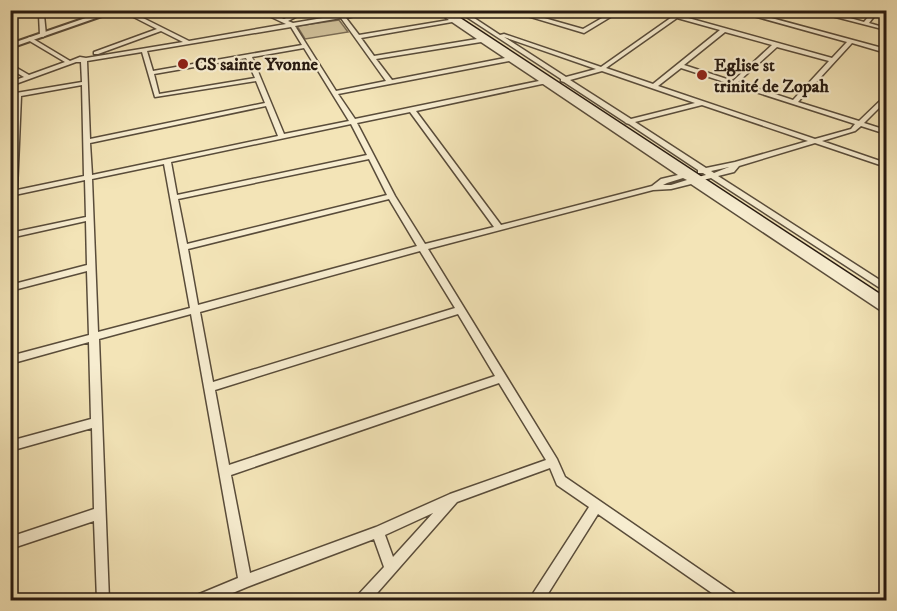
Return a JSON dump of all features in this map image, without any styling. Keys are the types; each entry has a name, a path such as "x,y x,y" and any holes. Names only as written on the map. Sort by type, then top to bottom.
{"main road":[{"path":"443,10 697,176 886,295"},
{"path":"453,16 886,303"}],"street":[{"path":"10,16 81,10"},
{"path":"10,45 116,10"},
{"path":"122,10 186,42"},
{"path":"288,23 308,10"},
{"path":"30,39 77,61 288,23 382,10"},
{"path":"438,10 453,16 481,40 542,82 886,288"},
{"path":"458,10 628,122 697,176 886,310"},
{"path":"509,10 584,31 620,10"},
{"path":"582,10 607,18"},
{"path":"563,80 601,69 686,10"},
{"path":"734,10 886,51"},
{"path":"866,24 877,10"},
{"path":"818,11 886,29"},
{"path":"41,12 43,35"},
{"path":"272,16 288,23 353,122 391,196 553,462 561,481 569,490 597,505 732,600"},
{"path":"342,16 390,82"},
{"path":"356,37 453,16"},
{"path":"678,16 831,60"},
{"path":"10,84 161,29"},
{"path":"653,87 724,30"},
{"path":"496,35 886,165"},
{"path":"372,58 481,40"},
{"path":"795,101 850,42"},
{"path":"735,82 777,44"},
{"path":"150,73 304,46"},
{"path":"144,49 155,95 259,80"},
{"path":"248,55 282,137"},
{"path":"334,93 510,59"},
{"path":"77,61 85,83 103,600"},
{"path":"10,66 28,77"},
{"path":"681,66 886,132"},
{"path":"85,83 14,95 12,194 88,176 542,82"},
{"path":"10,360 424,247 697,176 731,170 736,164 853,130 886,98"},
{"path":"628,122 702,103"},
{"path":"87,142 269,104"},
{"path":"412,110 499,228"},
{"path":"174,198 369,157"},
{"path":"167,160 227,471 245,581"},
{"path":"184,247 391,196"},
{"path":"10,236 90,218"},
{"path":"10,288 91,267"},
{"path":"210,387 460,310"},
{"path":"227,471 502,378"},
{"path":"10,446 97,422"},
{"path":"202,600 245,581 378,532 454,498 553,462"},
{"path":"363,600 454,498"},
{"path":"537,600 597,505"},
{"path":"10,543 100,513"},
{"path":"378,532 392,568"}],"shaded area":[{"path":"339,20 348,32 305,39 297,26"}],"place":[{"name":"CS sainte Yvonne","path":"183,64"},
{"name":"Eglise st trinité de Zopah","path":"702,75"}]}
